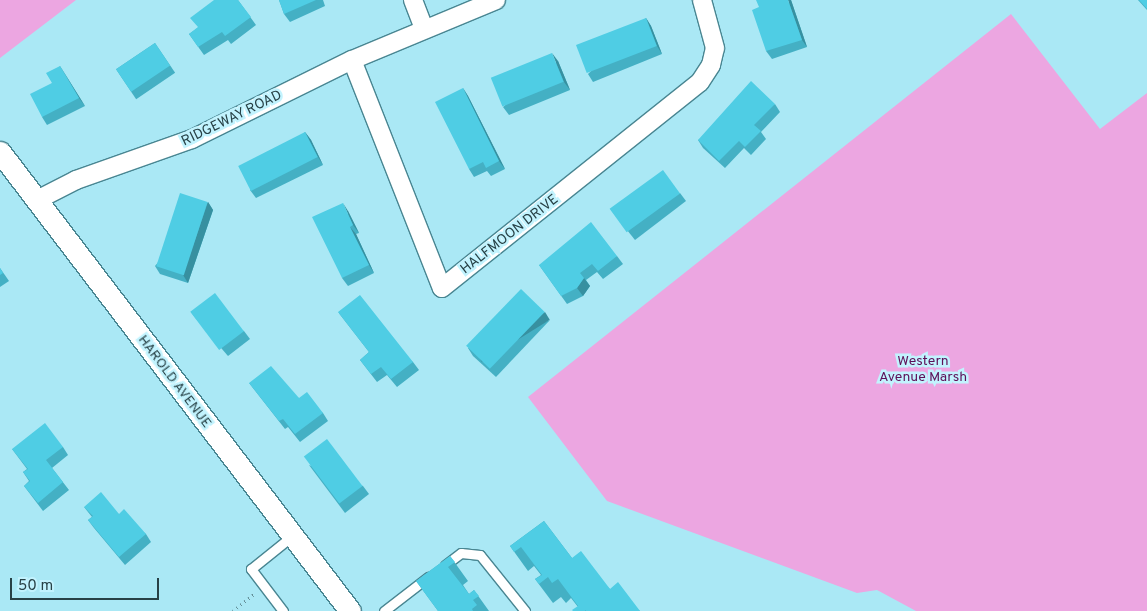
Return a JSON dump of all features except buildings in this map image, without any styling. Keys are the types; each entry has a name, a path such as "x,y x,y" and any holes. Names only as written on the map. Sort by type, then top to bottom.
{"street":[{"path":"413,0 424,28"},
{"name":"RIDGEWAY ROAD","path":"37,200 76,180 192,139 352,60 424,28 496,0"},
{"name":"HALFMOON DRIVE","path":"352,60 442,288 700,82 711,65 715,48 702,0"},
{"name":"HAROLD AVENUE","path":"0,152 292,536 343,606"}],"lane":[{"path":"283,611 251,569 292,536"},
{"path":"384,611 458,555 475,552 486,560 525,611"}],"path":[{"path":"233,611 264,586"}],"green space":[{"path":"0,0 76,0 0,58"},
{"name":"Western Avenue Marsh","path":"1011,14 1100,129 1147,93 1147,611 916,611 877,590 857,593 607,501 528,397"}]}
